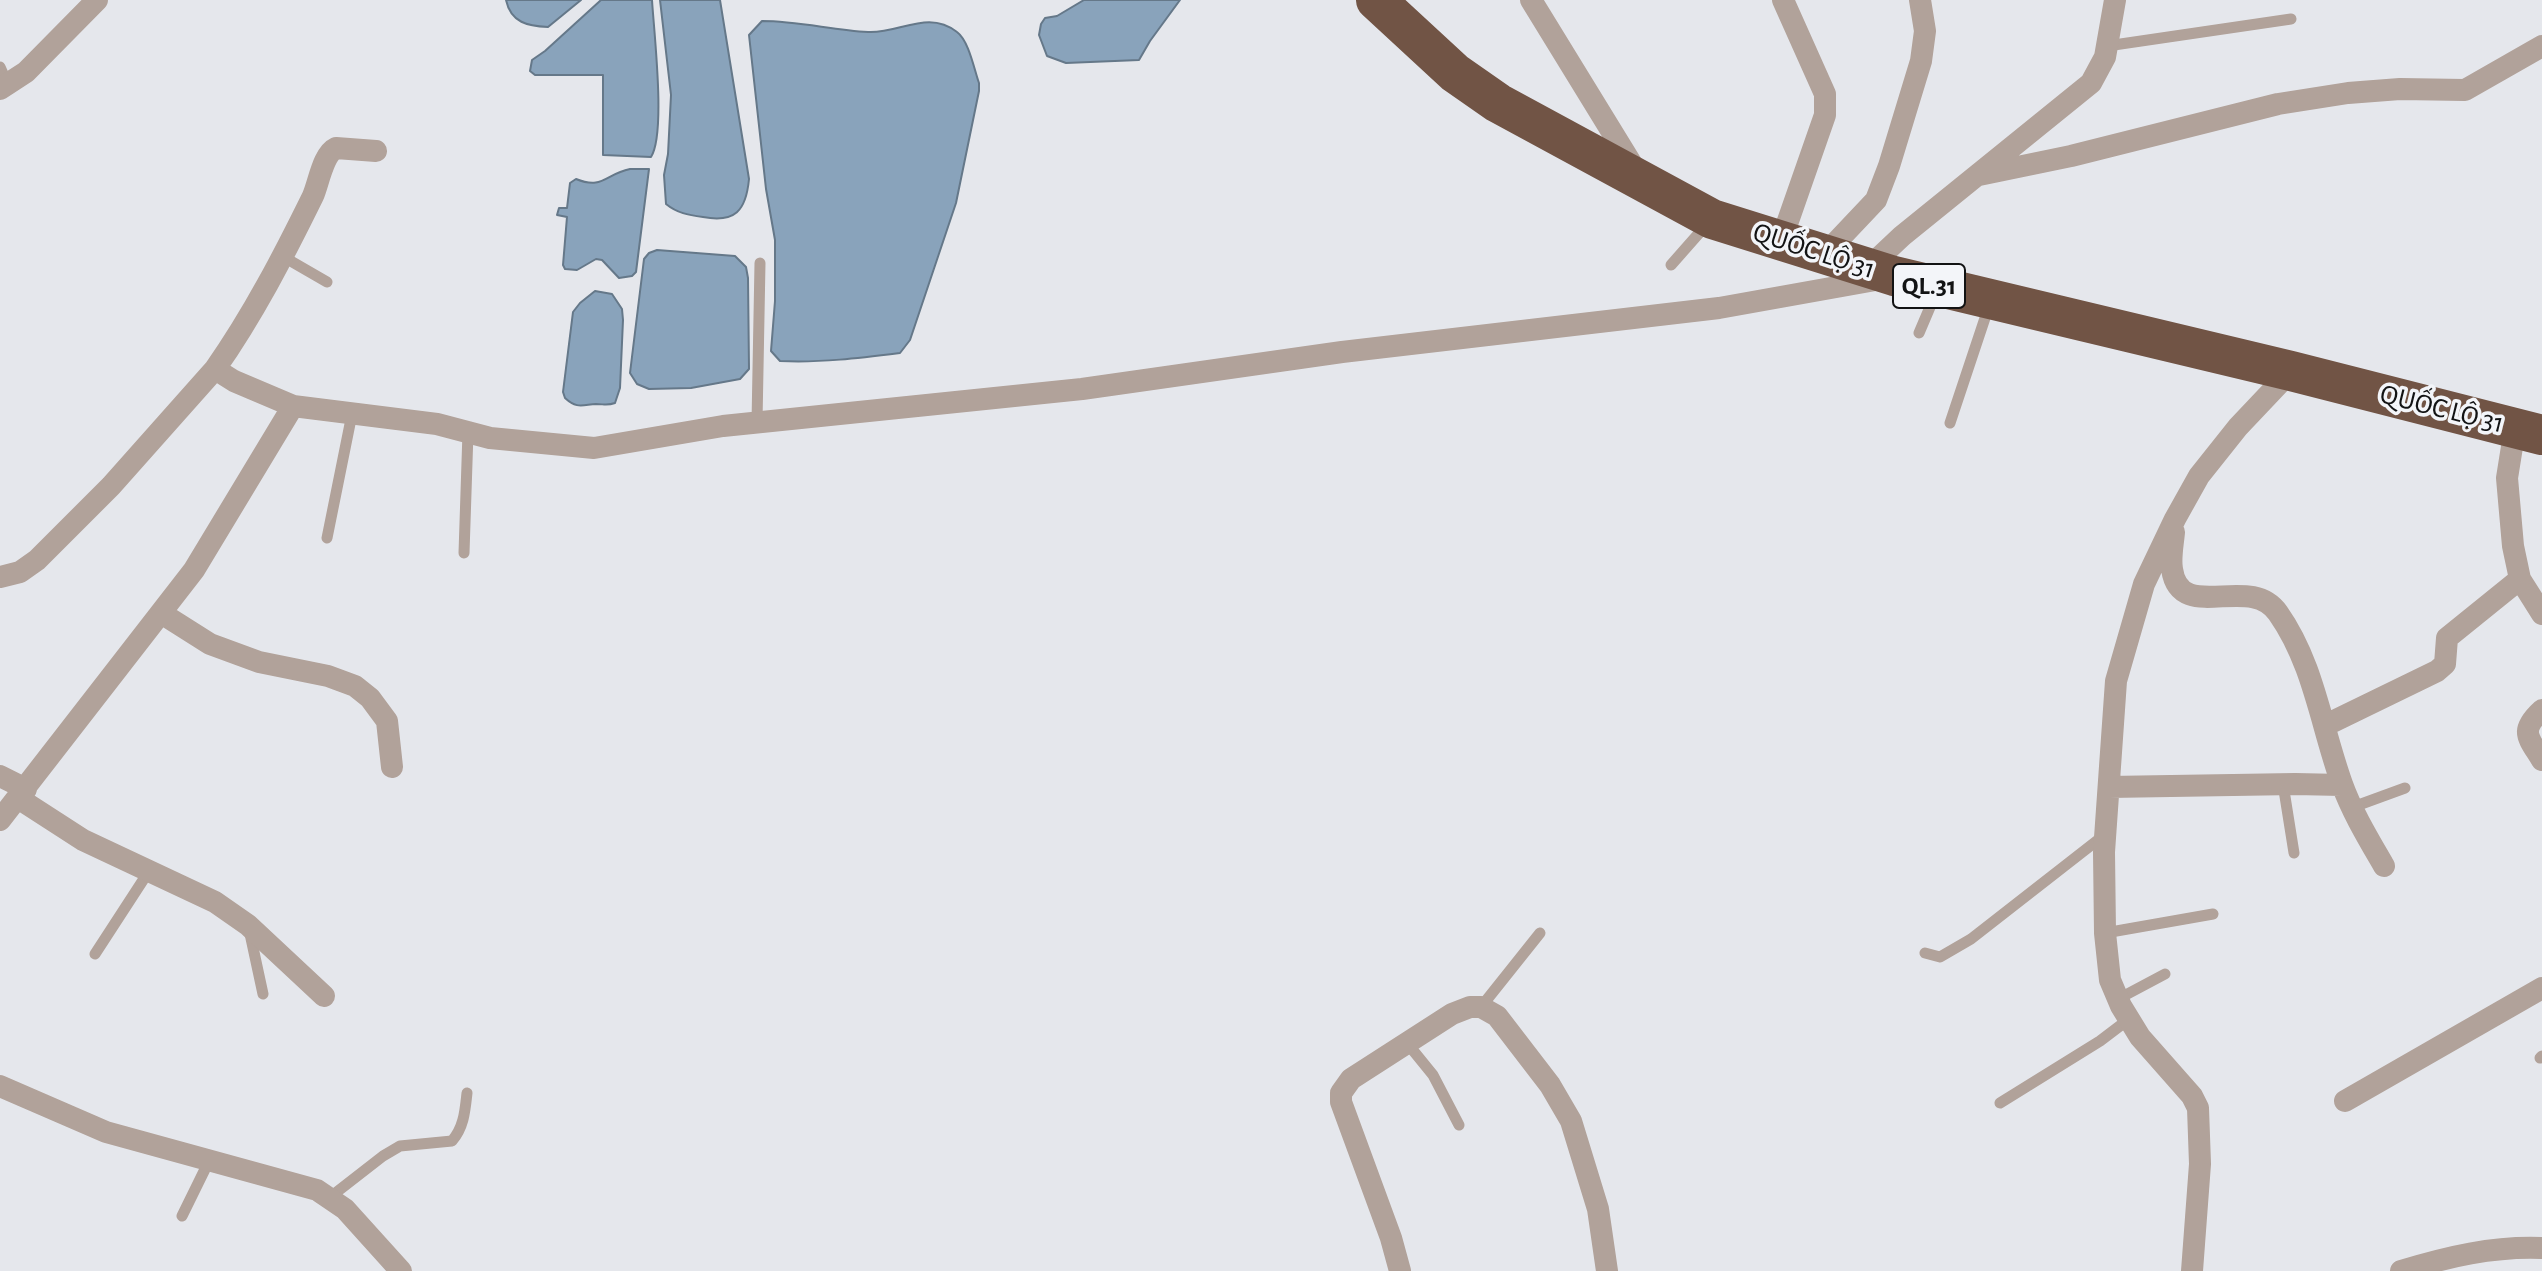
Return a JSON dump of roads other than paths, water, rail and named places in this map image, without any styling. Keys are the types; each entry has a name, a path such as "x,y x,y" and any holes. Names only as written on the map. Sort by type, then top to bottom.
{"highway":[{"name":"QUỐC LỘ 31","path":"1376,0 1465,81 1498,103 1712,219 1938,288 2291,371 2528,431"}],"street":[{"path":"3,80 26,72 97,0"},
{"path":"1531,0 1643,182"},
{"path":"1781,241 1825,115 1825,94 1783,0"},
{"path":"1824,255 1876,200 1889,166 1921,61 1925,31 1920,0"},
{"path":"215,369 234,381 293,406 437,424 490,438 594,448 757,422 1082,389 1342,352 1719,308 1881,272 1902,236 2091,83 2105,57 2115,0"},
{"path":"1979,175 2071,156 2278,104 2400,89 2465,90 2542,46"},
{"path":"0,577 20,572 37,560 111,486 215,369 282,256 320,181 331,150 376,151"},
{"path":"2196,1269 2200,1164 2198,1108 2192,1096 2140,1037 2110,980 2105,933 2106,834 2116,681 2144,584 2199,476 2238,427 2291,371"},
{"path":"0,820 194,570 293,406"},
{"path":"2528,431 2507,478 2513,546 2520,579 2542,614"},
{"path":"2175,519 2171,567 2181,591 2194,596 2260,596 2268,601 2293,635 2319,701 2342,785 2384,866"},
{"path":"2326,725 2437,671 2445,664 2447,638 2520,579"},
{"path":"161,613 210,644 259,662 328,676 355,686 370,698 387,721 392,767"},
{"path":"2542,710 2528,724 2527,734 2542,760"},
{"path":"0,776 83,840 215,902 248,925 324,996"},
{"path":"2109,787 2342,785"},
{"path":"2345,1101 2542,988"},
{"path":"1400,1271 1341,1102 1341,1093 1351,1079 1452,1014 1470,1007 1481,1007 1497,1016 1550,1085 1571,1121 1598,1209 1607,1271"},
{"path":"0,1086 106,1132 294,1181 317,1190 345,1209 401,1271"},
{"path":"2401,1271 2459,1254 2533,1248"},
{"path":"2519,1271 2533,1248"}],"lane":[{"path":"2107,46 2291,19"},
{"path":"1671,265 1712,219"},
{"path":"282,256 327,282"},
{"path":"757,422 760,263"},
{"path":"1919,333 1938,288"},
{"path":"1950,423 1991,301"},
{"path":"327,538 352,414"},
{"path":"464,553 468,432"},
{"path":"2283,784 2294,853"},
{"path":"2353,807 2405,788"},
{"path":"1925,953 1940,957 1971,939 2106,834"},
{"path":"95,954 149,871"},
{"path":"2105,933 2213,914"},
{"path":"248,925 263,994"},
{"path":"1481,1007 1540,933"},
{"path":"2000,1103 2100,1041 2124,1009 2165,974"},
{"path":"1407,1043 1433,1075 1459,1125"},
{"path":"329,1198 400,1146 452,1141 464,1119 467,1093"},
{"path":"182,1216 210,1159"}],"water":[{"path":"506,0 581,0 548,27 521,22 512,14"},
{"path":"601,0 652,0 658,127 651,157 603,155 603,75 535,75 530,71 532,60"},
{"path":"660,0 720,0 749,179 742,207 731,216 714,218 692,215 666,204 664,175 671,95"},
{"path":"1084,0 1180,0 1139,60 1066,63 1047,56 1039,35 1041,24 1045,18 1057,16"},
{"path":"762,21 868,32 924,22 935,23 957,32 968,48 979,91 956,203 910,340 900,353 840,360 780,361 771,351 775,240 766,189 749,35"},
{"path":"630,169 649,169 636,272 632,276 619,278 602,260 596,259 577,270 565,269 567,217 557,215 559,208 567,208 570,183 576,179 598,182"},
{"path":"657,250 735,256 746,267 749,369 740,379 691,388 649,389 637,384 630,373 644,259"},
{"path":"595,291 612,294 622,309 620,388 615,403 580,406 565,398 563,392 573,312"}]}
